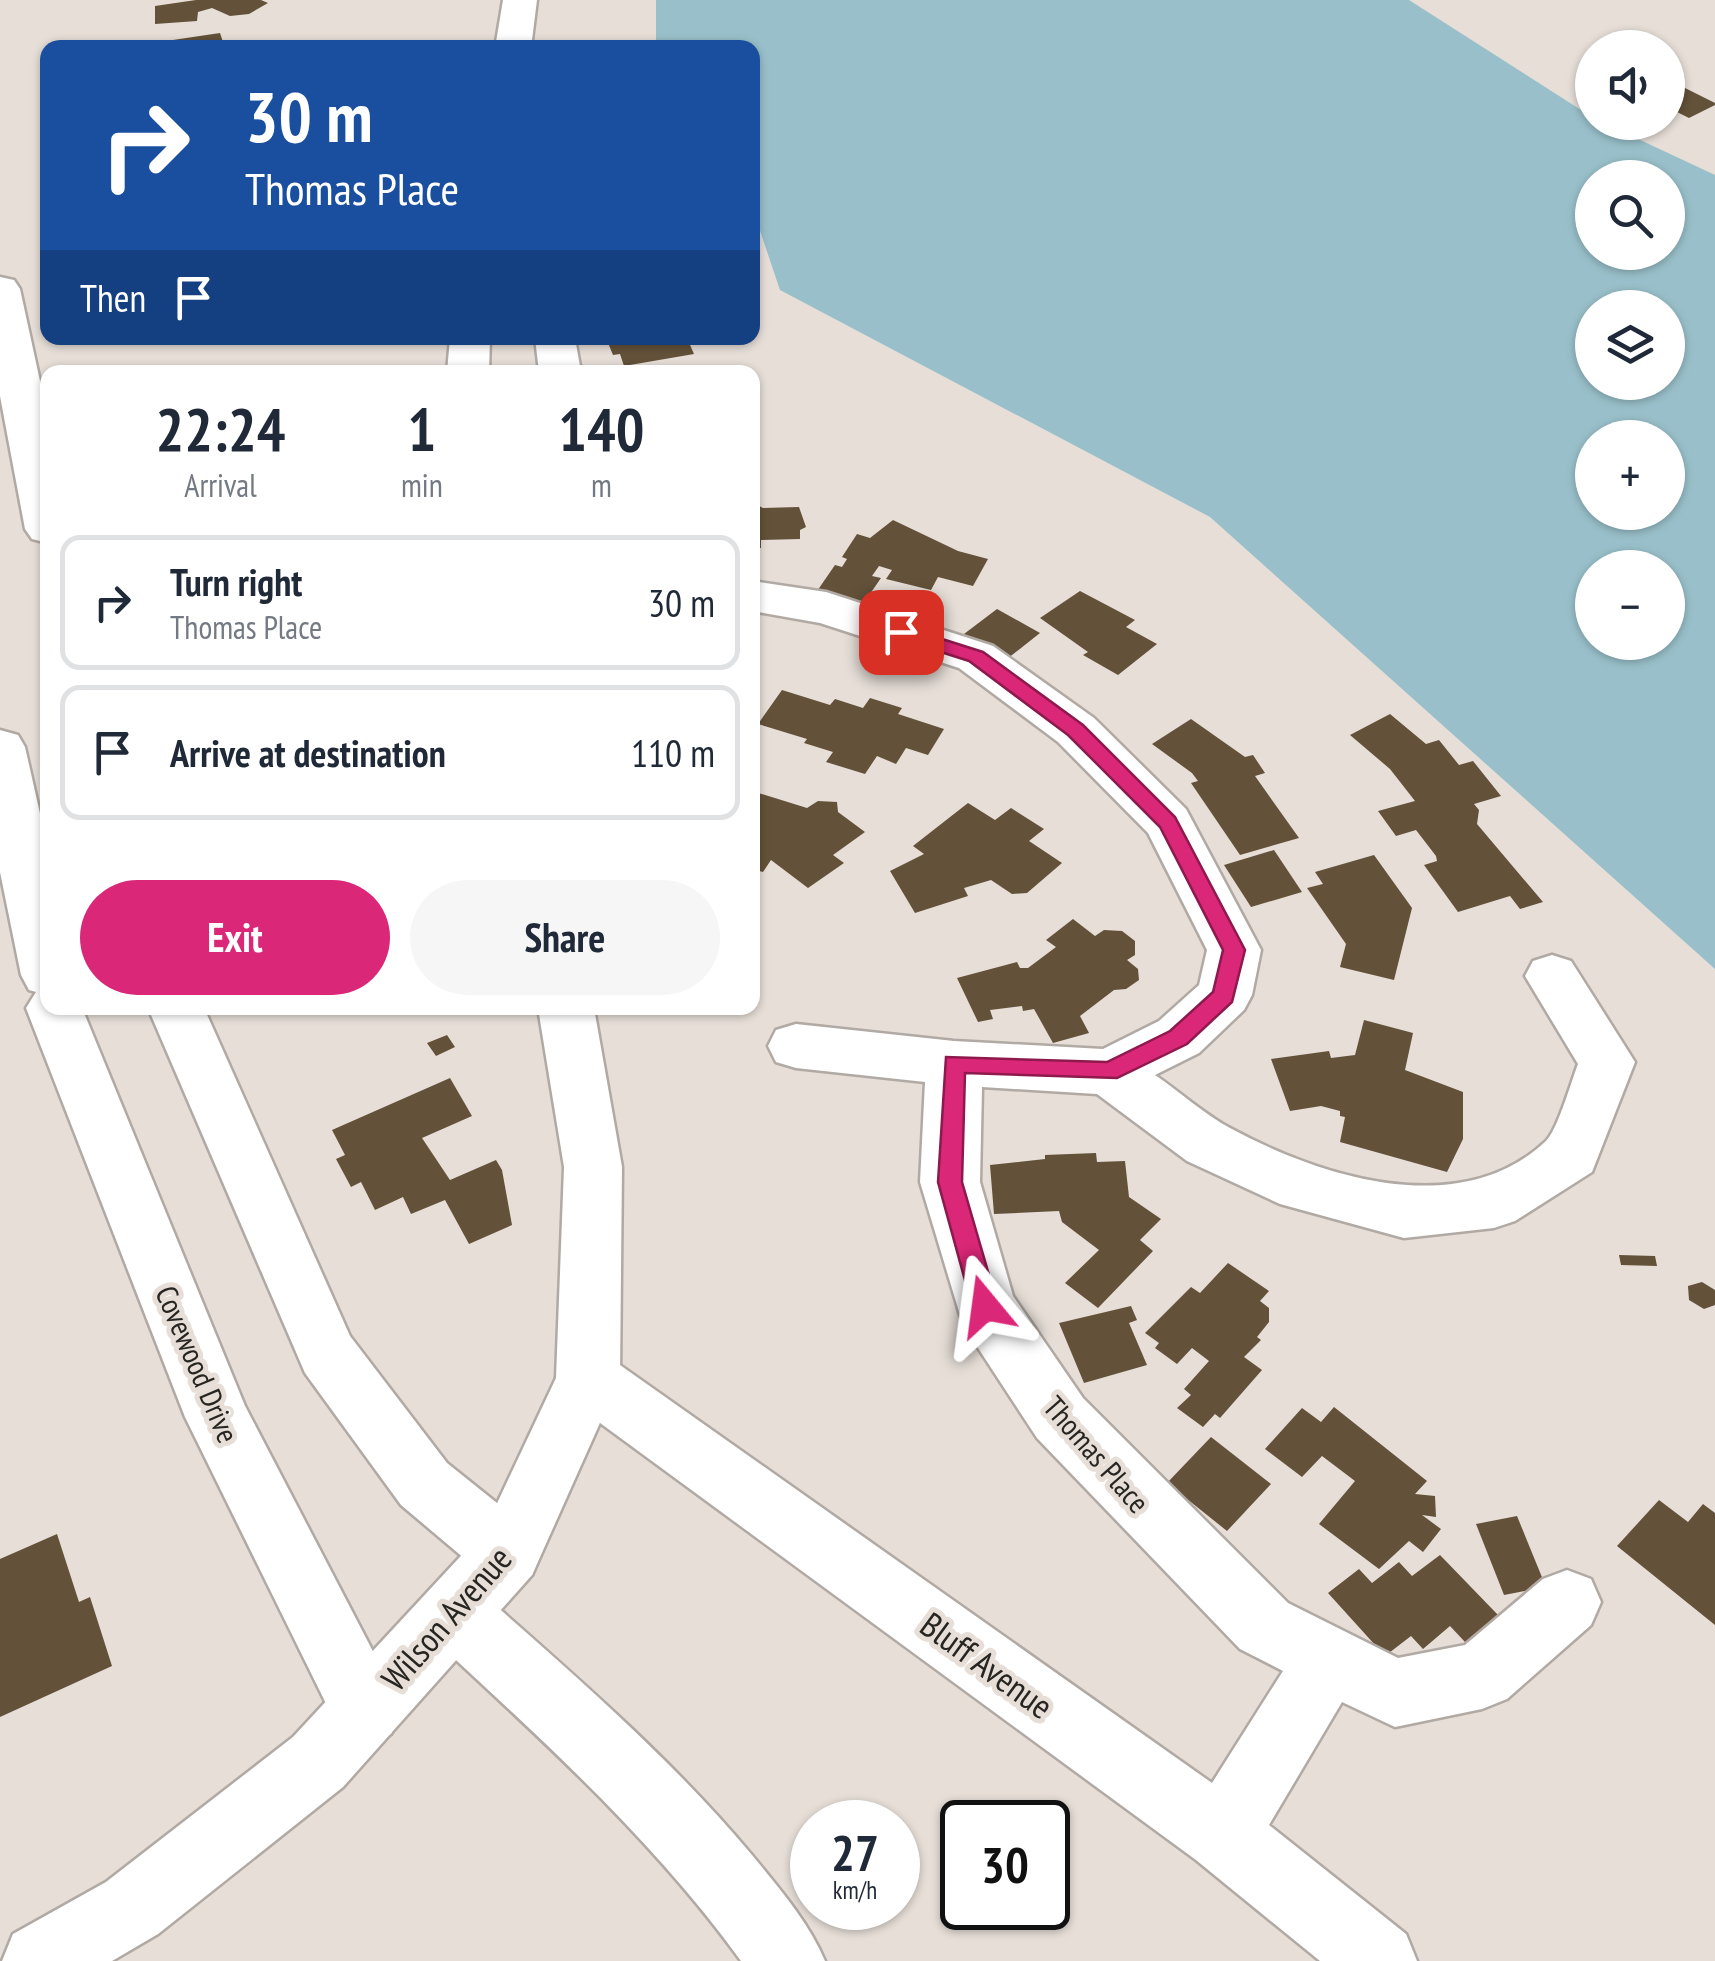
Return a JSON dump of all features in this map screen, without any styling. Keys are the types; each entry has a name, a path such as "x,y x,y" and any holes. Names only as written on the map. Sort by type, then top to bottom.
{"street":[{"path":"514,40 520,0"},
{"path":"0,288 11,403 40,502"},
{"path":"760,597 826,608 976,656 1076,730 1168,822 1234,950 1224,996 1178,1038 1109,1072 954,1063 796,1046"},
{"path":"0,747 40,939"},
{"path":"1109,1072 1208,1144 1300,1187 1404,1213 1494,1203 1571,1155 1608,1062 1552,976"},
{"name":"Covewood Drive","path":"57,1015 217,1417 366,1710"},
{"path":"179,1015 327,1354 424,1484 508,1553"},
{"name":"Wilson Avenue","path":"40,1961 132,1908 318,1762 508,1553 588,1378 593,1167 567,1015"},
{"name":"Thomas Place","path":"954,1063 950,1182 985,1306 1060,1418 1154,1519 1264,1626 1395,1693 1482,1676 1566,1602"},
{"name":"Bluff Avenue","path":"588,1378 1222,1834 1379,1961"},
{"path":"454,1612 602,1747 759,1921 787,1961"},
{"path":"1222,1834 1329,1660"}],"water":[{"path":"656,0 1409,0 1575,106 1575,140 1640,140 1683,160 1575,160 1575,270 1685,270 1685,161 1715,175 1715,969 1210,517 780,290 760,231 760,40 656,40"}],"building":[{"path":"196,0 268,3 249,14 230,16 212,8 198,12 197,21 155,24 155,6"},
{"path":"220,33 222,40 173,40"},
{"path":"1685,88 1715,103 1689,118 1685,116"},
{"path":"609,345 690,345 694,354 630,365 624,365 620,354 613,355"},
{"path":"760,506 799,507 806,527 800,530 800,539 761,540 761,548"},
{"path":"893,520 958,551 988,559 973,586 938,577 931,590 886,579 892,570 879,566 872,576 881,578 861,607 815,594 835,565 842,567 847,559 842,557 857,534 870,538"},
{"path":"1080,591 1135,620 1126,627 1157,644 1118,675 1083,655 1088,652 1040,618"},
{"path":"997,609 1040,633 1007,659 964,634"},
{"path":"782,690 830,705 835,699 863,708 870,698 902,708 898,714 944,729 928,755 906,748 896,764 877,756 865,774 826,762 833,752 804,743 807,739 760,725"},
{"path":"1390,714 1426,744 1439,740 1459,765 1473,761 1501,796 1474,804 1479,810 1477,824 1543,902 1520,909 1510,896 1458,912 1424,865 1437,861 1436,856 1416,830 1396,836 1378,811 1415,801 1390,769 1350,735"},
{"path":"1191,719 1245,757 1253,755 1265,773 1255,776 1299,838 1240,855 1191,783 1198,781 1192,773 1152,744"},
{"path":"760,793 807,808 818,801 837,802 838,812 865,832 833,855 844,863 808,888 771,860 763,872"},
{"path":"968,803 995,820 1011,808 1044,829 1029,841 1062,863 1027,893 1012,894 991,880 964,888 968,896 915,913 890,871 924,854 913,846"},
{"path":"1274,850 1302,892 1251,907 1224,865"},
{"path":"1374,855 1412,908 1394,980 1340,967 1346,944 1307,888 1323,884 1315,872"},
{"path":"1073,919 1095,936 1104,930 1122,931 1135,941 1135,955 1127,960 1138,969 1139,980 1126,989 1114,990 1080,1016 1089,1033 1053,1043 1034,1009 1023,1011 1022,1006 990,1010 993,1019 978,1022 957,978 1017,962 1020,968 1028,968 1056,947 1046,940"},
{"path":"1364,1020 1413,1033 1405,1070 1463,1092 1463,1139 1447,1172 1340,1142 1345,1117 1340,1116 1340,1111 1321,1106 1290,1111 1271,1059 1329,1051 1331,1058 1355,1055"},
{"path":"447,1035 455,1047 436,1056 427,1043"},
{"path":"450,1078 472,1116 422,1138 450,1180 496,1160 502,1170 512,1225 469,1244 445,1200 411,1214 403,1197 375,1210 361,1182 351,1187 336,1159 345,1155 332,1130"},
{"path":"1096,1153 1097,1162 1125,1161 1129,1197 1161,1219 1140,1240 1153,1251 1098,1308 1065,1283 1099,1250 1062,1222 1059,1211 994,1214 990,1165 1045,1159 1045,1155"},
{"path":"1619,1255 1655,1256 1657,1266 1621,1265"},
{"path":"1228,1263 1269,1291 1260,1301 1269,1308 1269,1322 1257,1337 1261,1340 1244,1357 1262,1370 1220,1418 1215,1414 1203,1427 1177,1408 1191,1395 1184,1389 1209,1361 1192,1348 1177,1364 1155,1348 1159,1343 1145,1333 1191,1287 1200,1293"},
{"path":"1702,1282 1715,1290 1715,1305 1704,1309 1689,1300 1688,1286"},
{"path":"1131,1306 1137,1320 1129,1323 1147,1365 1084,1383 1059,1323"},
{"path":"1334,1407 1427,1481 1415,1494 1435,1496 1436,1517 1422,1515 1441,1529 1423,1552 1409,1541 1379,1569 1319,1524 1355,1481 1322,1456 1302,1477 1265,1449 1302,1408 1321,1422"},
{"path":"1211,1437 1271,1484 1227,1531 1167,1483"},
{"path":"1659,1500 1688,1522 1703,1504 1715,1513 1715,1625 1617,1546"},
{"path":"1517,1516 1546,1587 1504,1595 1476,1524"},
{"path":"57,1534 79,1602 90,1597 112,1666 0,1717 0,1559"},
{"path":"1440,1555 1498,1615 1465,1642 1450,1626 1423,1649 1411,1636 1385,1656 1328,1593 1359,1569 1372,1583 1399,1562 1412,1576"}],"route":[{"path":"901,632 976,656 1076,730 1168,822 1234,950 1224,996 1178,1038 1109,1072 954,1063 950,1182 985,1306"}]}
